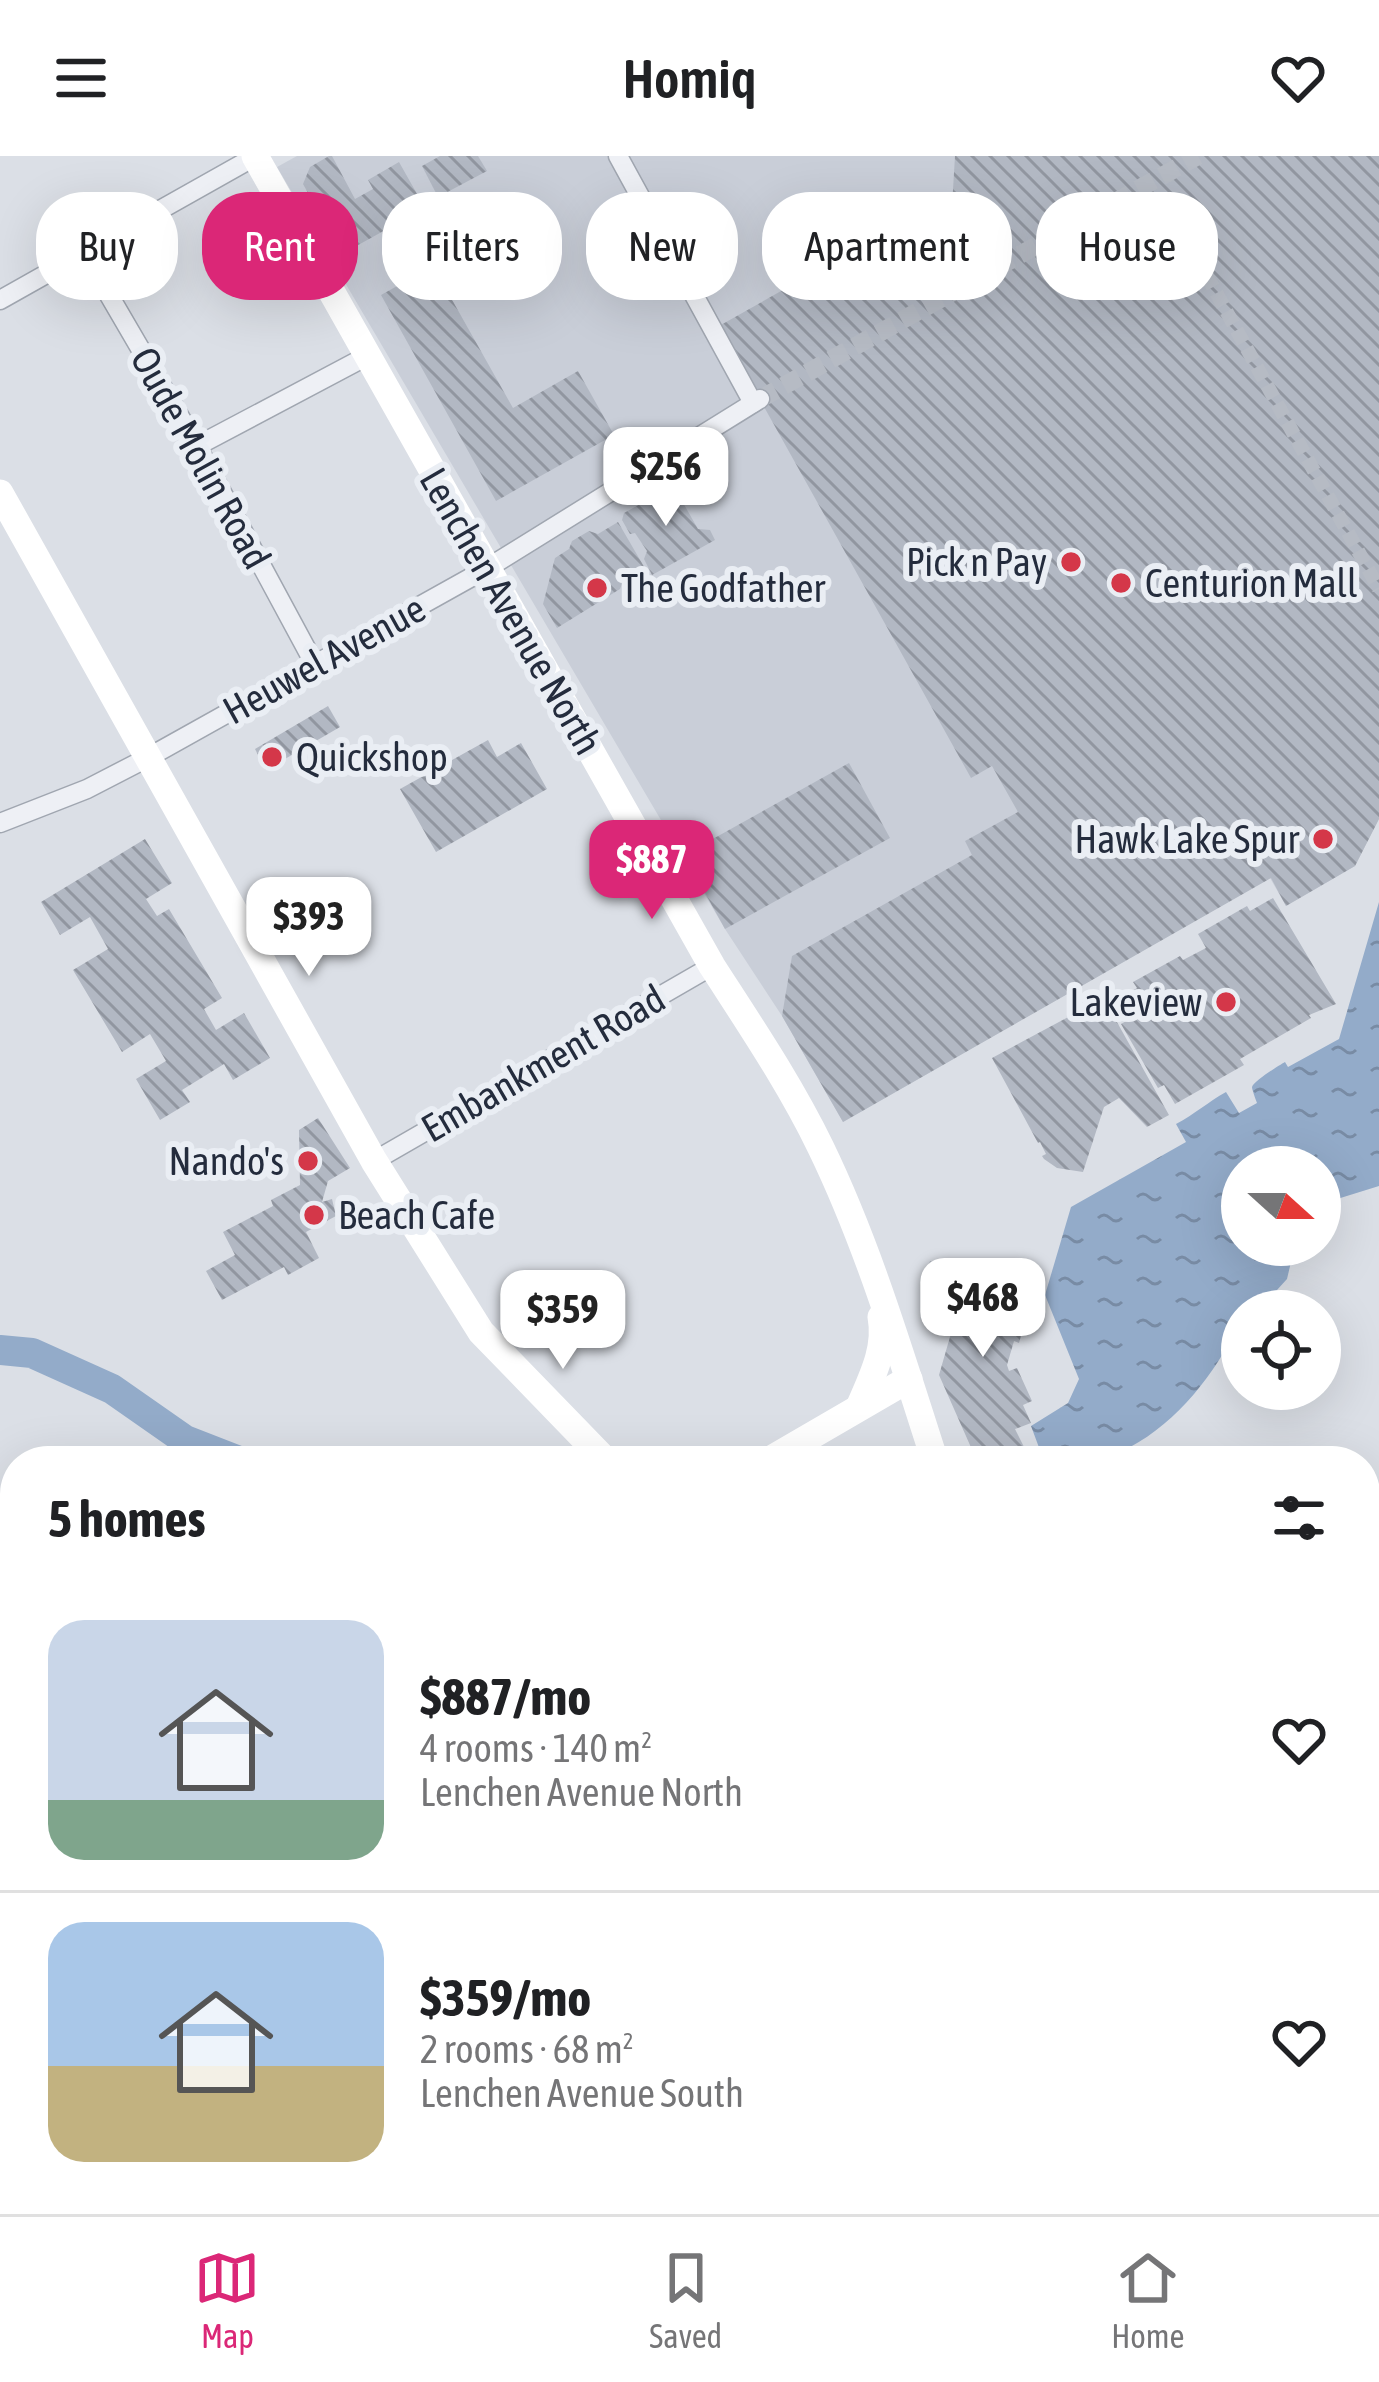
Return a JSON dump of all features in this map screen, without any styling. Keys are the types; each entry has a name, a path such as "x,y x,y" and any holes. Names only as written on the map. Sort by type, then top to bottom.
{"main road":[{"name":"Lenchen Avenue North","path":"256,156 486,569 820,1147 849,1211 929,1446"},
{"path":"0,493 374,1161 481,1332 592,1446"},
{"path":"860,1405 875,1370 883,1329 871,1273"},
{"path":"793,1446 909,1379"}],"street":[{"path":"178,201 256,156"},
{"name":"Heuwel Avenue","path":"0,823 87,789 149,757 486,569 756,401 618,156"},
{"path":"0,300 36,281"},
{"name":"Oude Molin Road","path":"112,300 314,663"},
{"path":"197,446 367,356"},
{"name":"Embankment Road","path":"374,1161 712,966"}],"shaded area":[{"name":"Centurion Mall","path":"297,156 1379,156 1379,819 1355,866 1286,906 1270,878 843,1122 355,300 358,192 292,192 277,167"}],"water":[{"path":"1379,902 1379,1186 1341,1198 1341,1146 1221,1146 1221,1266 1290,1266 1287,1279 1277,1290 1221,1290 1221,1357 1187,1403 1156,1431 1131,1446 1038,1446 1031,1426 1068,1403 1079,1379 1045,1295 1071,1207 1186,1142 1176,1124 1226,1092 1239,1113 1257,1103 1252,1087 1285,1062 1288,1067 1339,1039"}],"building":[{"path":"332,156 351,192 307,192 303,184 310,167"},
{"path":"440,156 478,156 487,171 447,192 435,192 422,166"},
{"name":"Centurion Mall","path":"955,156 1379,156 1379,819 1355,866 1286,906 1271,878 843,1122 782,1016 792,956 972,855 965,841 1018,812 992,766 971,778 719,326 765,300 1012,300 1012,192 953,192"},
{"path":"399,162 416,192 382,192 382,232 358,245 358,197 373,189 368,180"},
{"path":"384,300 452,300 513,408 578,371 614,435 496,501"},
{"path":"682,481 687,490 682,501 698,529 710,530 715,540 652,575 644,559 647,551 635,533 630,534 622,520 624,513"},
{"path":"618,522 650,577 637,585 624,579 620,589 557,628 543,604 555,558 589,531 598,534"},
{"path":"328,706 340,727 266,770 255,749"},
{"path":"488,740 497,757 521,743 547,789 436,852 400,789"},
{"path":"849,763 890,838 725,929 684,855"},
{"path":"145,839 172,883 146,899 157,916 169,909 222,998 204,1009 216,1030 244,1013 270,1058 233,1080 224,1064 182,1090 190,1102 160,1120 136,1079 166,1061 150,1034 122,1052 73,970 108,949 90,917 60,935 41,902"},
{"name":"Lakeview","path":"1273,898 1336,1004 1309,1015 1311,1018 1240,1059 1244,1065 1175,1104 1164,1085 1158,1088 1121,1024 1128,1020 1117,1000 1137,988 1133,982 1180,956 1183,960 1206,948 1198,934 1247,906 1250,911"},
{"path":"1099,990 1169,1115 1147,1127 1119,1098 1104,1107 1083,1172 1057,1168 1042,1156 1046,1154 1040,1142 992,1058 1072,1015"},
{"path":"318,1118 350,1168 328,1181 322,1202 332,1199 336,1216 306,1232 319,1258 288,1275 284,1267 222,1300 206,1271 235,1255 223,1232 273,1206 271,1200 300,1185 299,1130"},
{"path":"930,1261 1027,1289 1023,1305 1029,1307 1007,1365 1009,1371 1017,1368 1032,1401 1023,1405 1031,1423 1015,1429 1024,1446 970,1446 939,1375 954,1323 924,1314 933,1284 962,1292 964,1286 926,1275"}],"waterway":[{"path":"0,1350 32,1353 112,1389 200,1446"},
{"path":"0,1358 7,1351"}],"tunnel":[{"path":"760,399 1198,156"},
{"path":"1218,296 1379,589"}],"place":[{"name":"Pick n Pay","path":"1071,562"},
{"name":"Centurion Mall","path":"1121,583"},
{"name":"The Godfather","path":"597,588"},
{"name":"Quickshop","path":"272,757"},
{"name":"Hawk Lake Spur","path":"1323,839"},
{"name":"Lakeview","path":"1226,1002"},
{"name":"Nando's","path":"308,1161"},
{"name":"Beach Cafe","path":"314,1215"}]}
